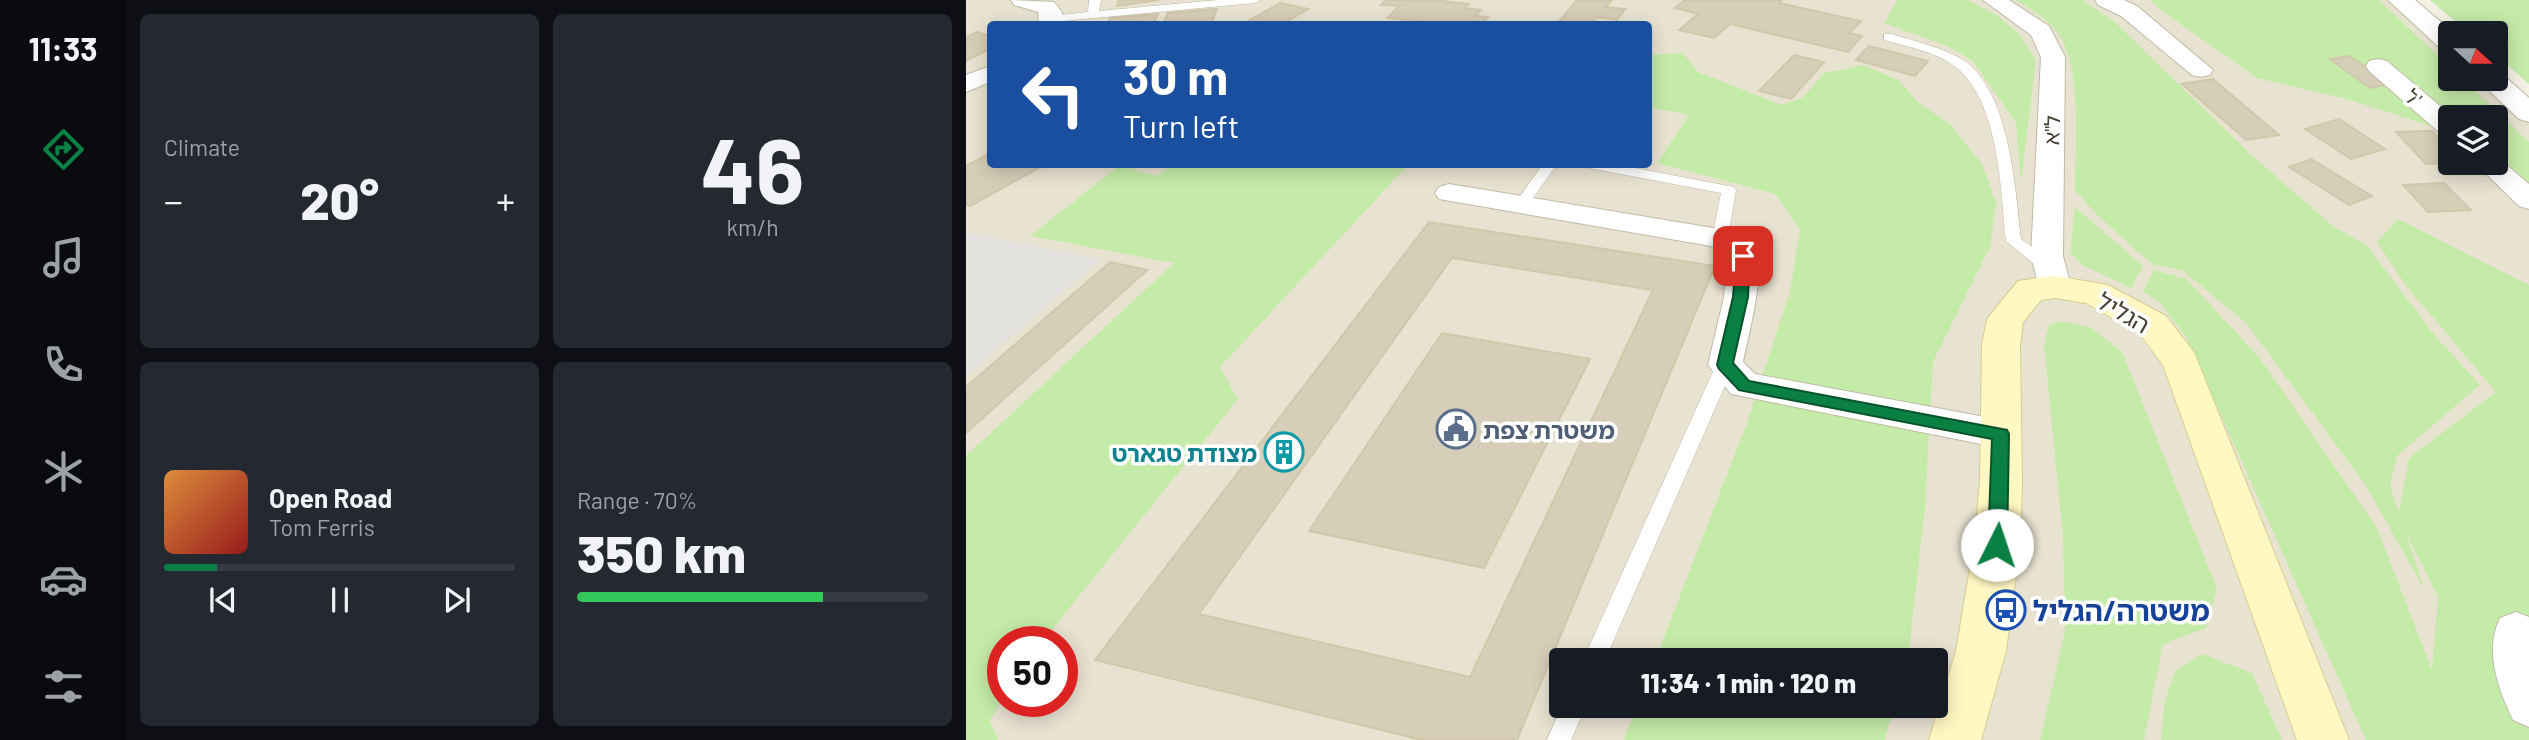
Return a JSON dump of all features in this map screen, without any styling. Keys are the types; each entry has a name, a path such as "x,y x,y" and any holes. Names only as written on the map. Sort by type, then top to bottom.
{"main road":[{"name":"הגליל","path":"1955,740 1981,651 1997,545 2001,345 2005,318 2031,289 2052,277 2095,293 2153,325 2181,361 2323,740"}],"street":[{"path":"1022,0 1046,7 1051,12 1051,21"},
{"name":"ל\"א","path":"1994,0 2041,31 2053,57 2047,256 2052,277"},
{"path":"2106,0 2129,11 2201,70"},
{"path":"2400,0 2438,33"},
{"name":"ל'","path":"2378,66 2438,118"},
{"path":"966,84 987,74"},
{"path":"2504,91 2529,114"},
{"path":"2503,175 2529,200"},
{"path":"1448,193 1720,239 1743,256 1740,297 1725,365 1744,386 2001,434"},
{"path":"2516,632 2518,681 2529,705"}],"lane":[{"path":"1093,15 1095,0"},
{"path":"1057,21 1093,15 1254,0"},
{"path":"1888,37 1962,65 1984,90 1999,141 2014,241 2052,277"},
{"path":"1521,205 1547,168"},
{"path":"1611,168 1729,190 1720,239"},
{"path":"1599,648 1725,365"},
{"path":"1559,740 1568,718"}],"shaded area":[{"path":"966,0 2413,0 2440,21 2438,91 2508,91 2508,77 2529,97 2529,740 966,740"},
{"path":"966,232 1101,259 966,376"}],"green space":[{"path":"1898,0 1968,0 1996,15 2020,35 2036,60 2021,182 2016,123 1973,61 1947,46 1884,23"},
{"path":"2015,0 2083,0 2115,22 2249,153 2333,226 2367,246 2436,337 2480,385 2397,456 2390,485 2399,513 2409,458 2496,392 2407,287 2377,242 2398,219 2529,285 2529,740 2366,740 2186,337 2159,302 2143,292 2154,270 2186,279 2259,357 2377,528 2432,670 2438,597 2405,530 2424,589 2365,484 2246,323 2182,270 2153,265 2096,214 2075,190 2075,91 2068,53 2061,38 2047,21"},
{"path":"2151,0 2379,0 2438,56 2438,91 2476,91 2490,105 2438,105 2438,128 2343,98 2257,78 2162,11"},
{"path":"2430,0 2529,0 2529,84 2508,66 2508,21 2455,21"},
{"path":"1683,53 1698,72 1782,105 1803,97 1824,73 1863,65 1898,80 1918,102 1951,125 1982,164 1996,203 1990,247 1933,362 1925,506 1909,648 1660,648 1745,428 1790,292 1800,229 1775,194 1657,163 1689,115 1652,108 1652,55"},
{"path":"2508,122 2529,142 2529,191 2508,174"},
{"path":"1116,168 1130,168 1156,176 1169,168 1405,168 1220,367 1238,399 1055,626 987,626 987,717 992,717 990,721 998,740 966,740 966,456 1174,263 1030,236"},
{"path":"2075,207 2143,266 2131,288 2082,265 2070,253"},
{"path":"2063,321 2092,328 2122,352 2217,589 2206,628 2163,644 2144,740 2040,740 2065,631 2063,537 2044,344 2049,325"},
{"path":"2202,654 2252,673 2282,740 2161,740 2164,705 2175,671"},
{"path":"1632,718 1891,718 1884,740 1624,740"}],"building":[{"path":"1119,0 1159,0 1117,6"},
{"path":"1386,0 1432,0 1469,4 1465,8 1481,10 1476,16 1488,17 1485,21 1387,18 1399,6 1381,5"},
{"path":"1577,0 1612,0 1606,7 1625,9 1617,20 1596,17 1593,21 1560,21"},
{"path":"1685,0 1782,0 1779,3 1861,21 1850,33 1862,36 1848,52 1730,24 1714,38 1679,30 1698,14 1675,8"},
{"path":"1280,3 1308,9 1288,21 1248,21"},
{"path":"1217,9 1212,21 1164,21 1168,13"},
{"path":"1158,14 1154,21 1108,21 1110,18"},
{"path":"977,32 987,35 987,50 966,61 966,37"},
{"path":"1869,46 1928,61 1915,76 1856,60"},
{"path":"1794,55 1824,62 1791,99 1759,91"},
{"path":"2349,56 2391,84 2370,88 2330,59"},
{"path":"2213,79 2279,135 2246,140 2182,84"},
{"path":"2339,119 2385,149 2351,159 2305,129"},
{"path":"2432,131 2438,137 2438,164 2426,164 2396,132"},
{"path":"987,155 987,168 1039,168 970,206 966,204 966,166"},
{"path":"2311,159 2372,196 2349,205 2289,167"},
{"path":"2444,183 2471,210 2428,212 2403,185"},
{"name":"מצודת טגארט","path":"1429,222 1715,266 1555,648 1549,648 1549,663 1517,740 1422,740 1095,660","holes":["1452,258 1653,290 1470,677 1199,614"]},
{"path":"1110,262 1147,270 966,433 966,387"},
{"path":"1442,333 1590,359 1484,568 1309,531"}],"place":[{"name":"משטרת צפת","path":"1456,429"},
{"name":"מצודת טגארט","path":"1284,452"},
{"name":"משטרה/הגליל","path":"2006,610"}],"route":[{"path":"1743,256 1740,297 1725,365 1744,386 2001,434 1997,545"}]}
